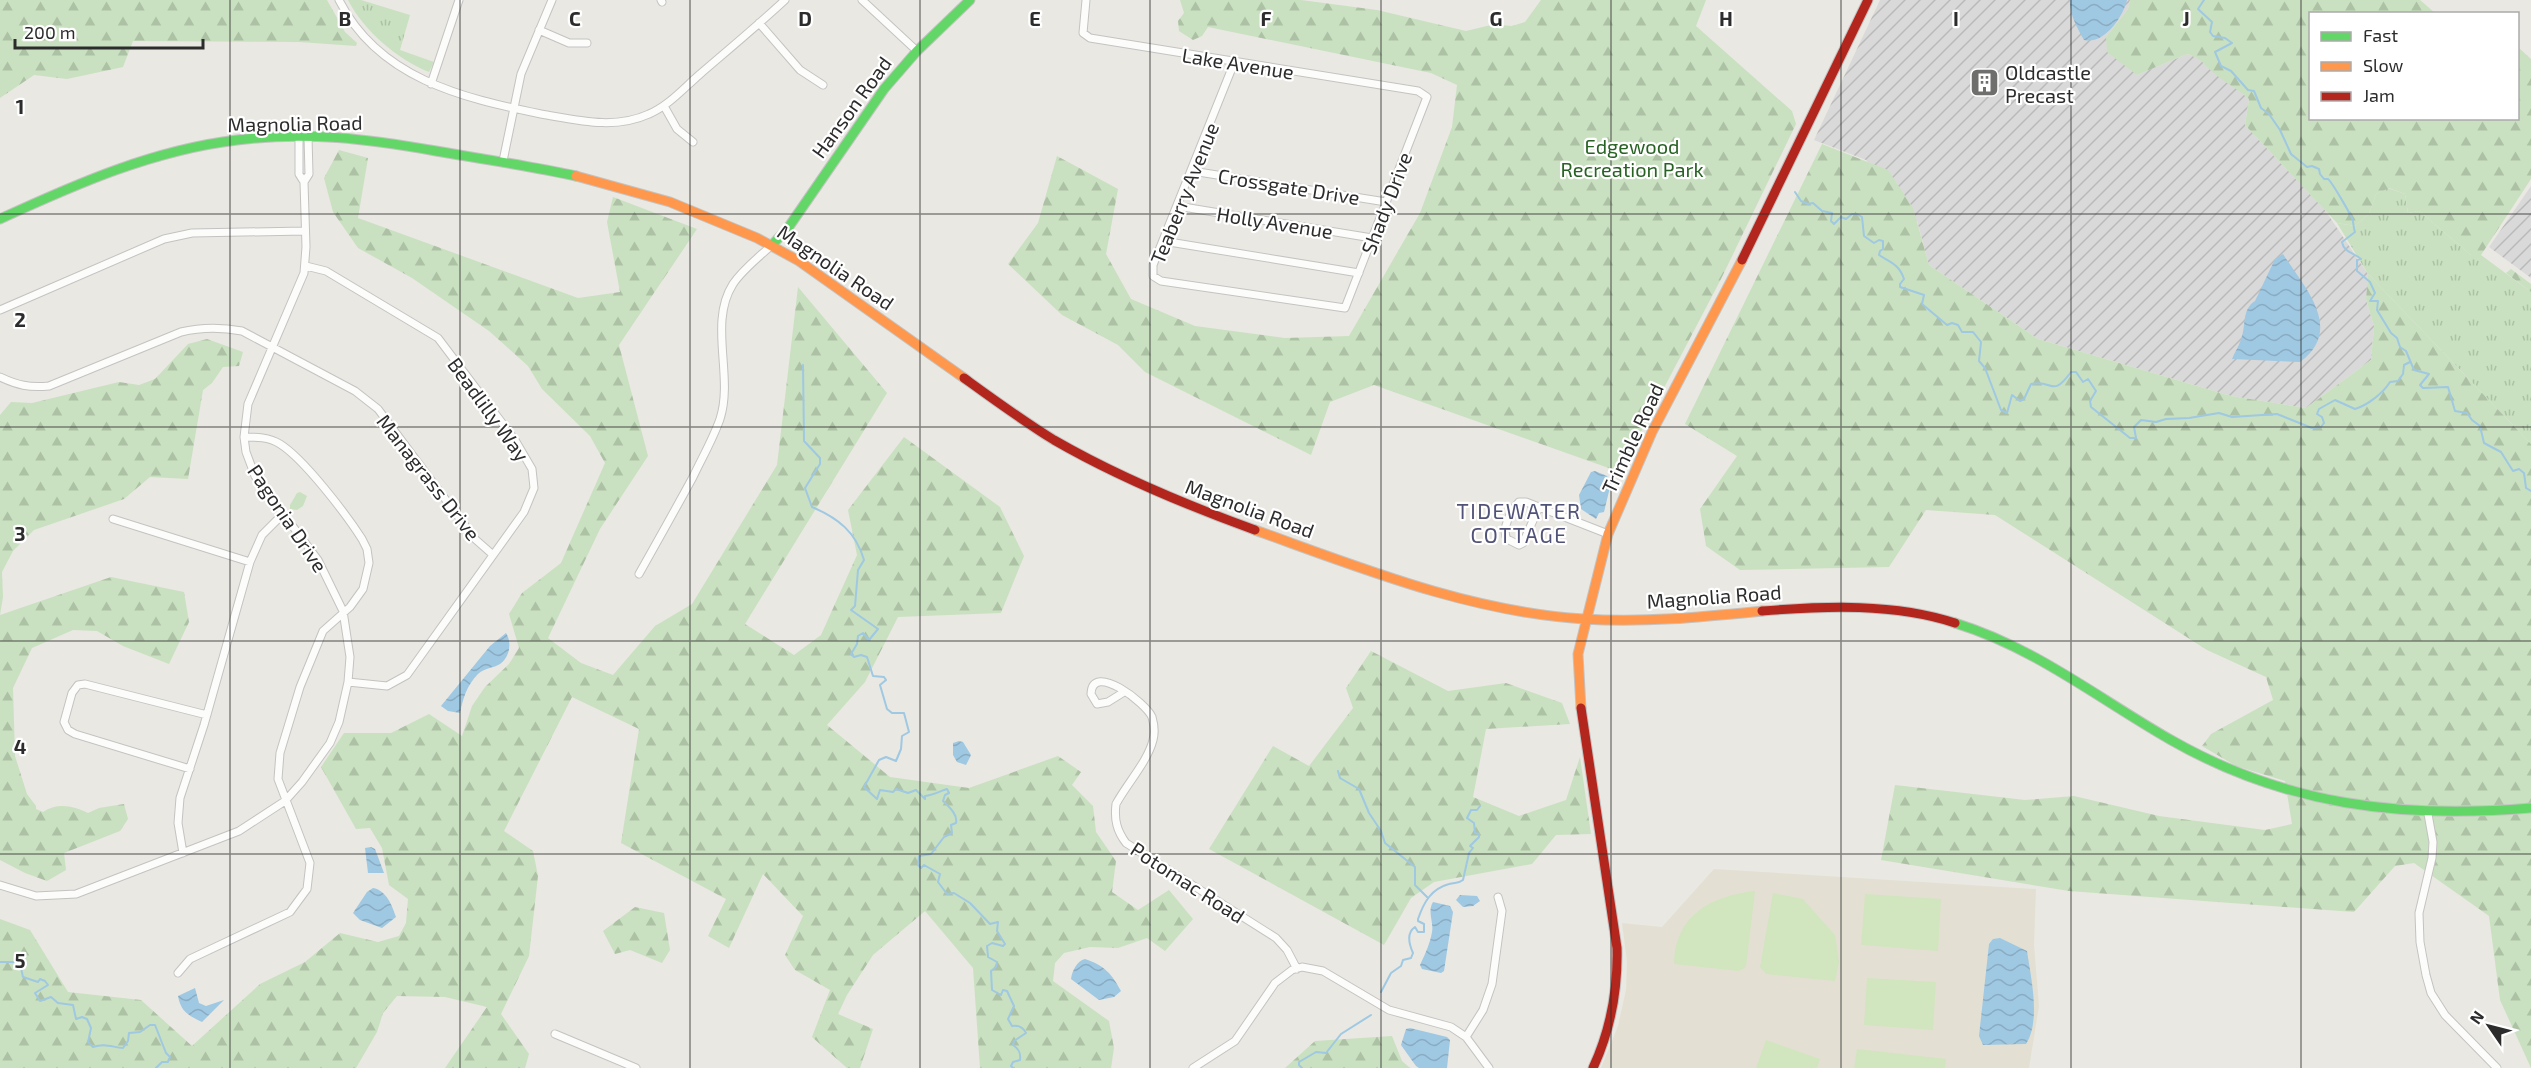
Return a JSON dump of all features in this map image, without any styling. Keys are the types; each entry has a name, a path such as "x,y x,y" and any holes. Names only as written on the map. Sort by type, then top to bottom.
{"main road":[{"name":"Hanson Road","path":"772,244 788,228 884,89 917,51 970,0"},
{"name":"Trimble Road","path":"1593,1068 1611,1024 1618,978 1617,948 1578,691 1578,654 1585,620 1608,534 1652,432 1731,282 1868,0"},
{"name":"Magnolia Road","path":"2,218 108,171 148,158 238,140 304,137 384,141 503,161 604,182 670,201 725,222 772,244 1046,434 1132,482 1194,508 1439,594 1525,612 1585,620 1694,617 1765,610 1845,606 1873,607 1939,618 1994,636 2024,650 2175,742 2238,774 2301,795 2349,805 2428,814 2501,812 2531,808"}],"street":[{"path":"339,0 348,18 369,43 410,73 431,84 454,94 513,108 585,122 610,123 633,120 664,106 785,0"},
{"path":"431,84 459,0"},
{"path":"503,161 521,74 552,0"},
{"path":"862,0 917,51"},
{"name":"Lake Avenue","path":"1086,0 1082,27 1083,33 1090,38 1418,91 1427,97"},
{"path":"759,23 800,70 815,82 823,85"},
{"path":"539,30 570,43 587,43"},
{"name":"Teaberry Avenue","path":"1234,63 1163,242 1152,273 1153,276 1161,280 1345,308"},
{"name":"Shady Drive","path":"1345,308 1427,97"},
{"path":"664,106 677,129 693,142"},
{"name":"Pagonia Drive","path":"0,885 36,896 76,894 239,831 285,801 302,782 330,742 339,722 348,682 350,657 343,611 318,560 282,515 250,466 244,437 248,404 306,266 304,182 299,174 304,137"},
{"name":"Crossgate Drive","path":"1192,171 1386,202"},
{"name":"Holly Avenue","path":"1177,206 1372,238"},
{"path":"0,310 164,239 192,233 305,231"},
{"path":"1163,242 1359,273"},
{"path":"639,574 690,482 720,420 726,386 722,317 729,291 739,277 772,244"},
{"name":"Beadlilly Way","path":"306,266 326,272 438,338 515,440 532,469 534,488 524,512 407,675 387,686 348,682"},
{"name":"Managrass Drive","path":"0,377 18,386 49,387 181,332 223,327 242,331 355,391 378,409 475,539 492,554"},
{"path":"178,973 190,959 279,918 299,902 307,889 310,863 307,850 285,801 278,779 280,753 300,687 323,631 350,607 363,589 368,575 367,549 362,539 351,522 296,458 280,444 270,439 244,437"},
{"path":"1539,507 1523,543 1519,545 1507,539 1504,532 1516,504 1526,502 1539,507 1608,534"},
{"path":"183,853 178,815 180,798 207,715 250,562 262,535 282,515"},
{"path":"113,519 250,562"},
{"name":"Potomac Road","path":"1124,692 1103,704 1097,704 1090,694 1091,689 1099,681 1106,681 1124,692 1140,702 1152,718 1154,731 1149,749 1116,804 1114,814 1120,835 1126,843 1276,938 1287,950 1297,969"},
{"path":"190,769 68,730 64,722 72,693 78,685 85,684 207,715"},
{"path":"2428,814 2433,842 2432,858 2419,913 2420,942 2426,975 2431,993 2439,1008 2497,1068"},
{"path":"1466,1037 1483,1010 1492,984 1502,911 1498,897"},
{"path":"1193,1068 1235,1041 1282,976 1297,969 1312,968 1323,971 1389,1010 1451,1027 1466,1037 1490,1068"},
{"path":"555,1034 636,1068"}],"shaded area":[{"path":"1880,0 2130,0 2128,9 2106,37 2137,75 2187,54 2201,59 2249,99 2245,125 2325,210 2368,274 2366,299 2374,326 2371,360 2306,408 2231,396 2038,339 1929,265 1917,221 1866,160 1814,140"},
{"path":"2531,186 2531,278 2489,247"},
{"path":"1714,869 2036,889 2034,945 2039,1006 2029,1068 1601,1068 1618,1026 1626,990 1627,962 1622,923 1662,927"}],"green space":[{"path":"0,0 327,0 345,32 357,43 356,46 299,42 133,41 123,67 67,79 34,75 0,98"},
{"path":"348,0 361,0 410,15 400,50 434,62 429,72 405,60 382,43 363,22"},
{"name":"Edgewood Recreation Park","path":"1180,0 1301,0 1377,10 1466,31 1491,25 1512,26 1525,22 1541,0 1706,0 1696,26 1792,111 1796,124 1721,279 1620,472 1374,385 1330,402 1311,455 1145,372 1118,345 1062,315 1008,264 1038,223 1057,156 1118,189 1106,254 1131,299 1195,326 1285,338 1349,336 1420,213 1452,127 1457,85 1431,73 1208,27 1202,36 1193,40 1179,31 1178,21 1184,13"},
{"path":"2130,0 2420,0 2434,12 2309,12 2309,120 2519,120 2519,48 2531,59 2531,179 2481,255 2471,255 2419,211 2408,213 2405,194 2389,188 2376,194 2369,214 2355,226 2337,223 2245,125 2249,99 2218,77 2200,60 2187,54 2137,75 2107,52 2106,37 2128,9"},
{"path":"1822,144 1888,170 1913,208 1929,265 2038,339 2231,396 2306,408 2371,360 2374,326 2366,299 2368,274 2531,444 2531,1068 2500,1000 2489,916 2414,863 2395,866 2354,912 2069,891 1881,860 1895,785 2025,800 2074,796 2159,816 2265,830 2292,824 2285,781 2236,766 2202,746 2211,734 2273,700 2266,677 2207,650 1995,515 1926,510 1889,567 1740,570 1706,546 1700,509 1737,456 1685,424"},
{"path":"339,150 368,158 358,218 578,298 620,292 607,222 613,197 697,229 619,345 648,456 600,529 548,638 581,663 613,675 655,626 692,604 777,465 798,287 887,393 745,624 794,655 821,635 857,555 848,510 904,437 1000,507 1024,556 1001,613 898,617 865,682 827,725 890,777 969,788 1058,756 1081,772 1072,785 1093,806 1096,832 1116,861 1112,892 1138,910 1169,890 1193,919 1165,951 1147,938 1118,948 1090,947 1064,953 1055,963 1053,981 1109,1021 1114,1048 1111,1068 980,1068 973,968 925,911 873,955 847,995 838,1014 873,1029 860,1068 847,1068 812,1037 830,990 795,970 785,955 803,916 763,874 729,948 708,936 726,899 621,843 639,729 572,697 504,831 533,851 538,876 529,956 501,1014 529,1054 525,1068 445,1068 487,1007 445,997 397,996 383,1013 377,1032 356,1068 0,1068 0,919 30,930 68,992 141,1000 192,1046 260,984 305,962 340,933 378,942 399,936 406,923 408,899 389,885 382,848 370,828 356,829 321,767 344,733 391,733 429,714 462,736 472,706 485,687 509,664 519,648 509,614 522,593 561,563 605,463 590,436 542,389 528,366 489,331 412,278 358,248 333,212 324,178"},
{"path":"2388,188 2405,194 2408,213 2419,211 2471,255 2481,255 2531,292 2531,444 2368,274 2337,223 2355,226 2369,214 2376,194"},
{"path":"2511,269 2531,284 2531,292 2506,273"},
{"path":"207,339 243,352 239,366 223,367 212,383 203,390 188,479 150,477 124,499 34,530 13,551 2,572 3,597 0,615 0,415 11,402 32,403 119,382 139,385 155,379 188,344"},
{"path":"300,492 307,496 303,506 297,510 290,509 297,493"},
{"path":"111,577 184,592 189,622 169,664 123,646 97,631 73,630 32,648 13,688 15,756 27,794 36,809 43,812 54,807 66,806 88,813 99,808 124,804 128,819 120,831 64,853 66,870 47,881 0,860 0,615"},
{"path":"1371,651 1448,691 1506,683 1562,703 1570,724 1486,729 1473,797 1519,816 1566,800 1580,757 1591,834 1556,835 1532,864 1434,882 1411,898 1384,945 1209,849 1273,746 1309,766 1353,708 1346,688"},
{"path":"1755,891 1746,967 1739,971 1674,964 1681,932 1689,920 1711,903 1724,897"},
{"path":"1773,893 1803,899 1835,935 1839,962 1835,981 1766,974 1760,967"},
{"path":"1865,894 1941,899 1938,951 1861,945"},
{"path":"635,907 664,913 670,950 662,963 630,950 615,954 603,931"},
{"path":"1867,978 1936,982 1933,1030 1864,1025"},
{"path":"1392,1036 1402,1061 1410,1068 1285,1068 1315,1041"},
{"path":"1766,1040 1820,1059 1817,1068 1756,1068"},
{"path":"1857,1049 1946,1059 1945,1068 1854,1068"}],"water":[{"path":"2070,0 2127,0 2112,28 2099,38 2084,40 2072,15"},
{"path":"2283,254 2316,308 2320,322 2319,336 2313,349 2300,362 2232,359 2241,339 2248,308 2255,301 2275,259"},
{"path":"1595,471 1607,476 1611,483 1604,512 1599,513 1596,519 1581,509 1579,495 1591,472"},
{"path":"506,633 509,645 506,657 500,664 483,670 474,678 466,692 460,713 448,711 441,706 490,646"},
{"path":"963,742 971,755 966,765 957,762 953,755 953,743"},
{"path":"365,848 375,849 384,873 368,873"},
{"path":"373,888 385,895 396,917 382,928 360,920 353,913 367,892"},
{"path":"1460,895 1477,896 1480,901 1473,906 1463,907 1456,900"},
{"path":"1433,902 1450,906 1453,912 1444,971 1441,973 1422,969 1420,965 1431,936"},
{"path":"2000,938 2027,951 2034,1012 2031,1035 2026,1044 1983,1045 1979,1036 1989,944 1993,939"},
{"path":"1085,959 1107,971 1121,991 1114,997 1099,1000 1071,979 1075,967"},
{"path":"195,988 199,1003 206,1006 224,1000 202,1022 186,1012 178,996"},
{"path":"1406,1029 1447,1037 1450,1040 1447,1068 1419,1068 1416,1066 1401,1045"}],"waterway":[{"path":"2204,0 2198,9 2212,22 2210,32 2213,36 2225,38 2232,43 2215,52 2221,66 2231,71 2248,90 2254,91 2261,108 2269,114 2280,130 2291,154 2307,167 2312,166 2319,169 2320,174 2324,179 2330,181 2348,210 2355,232 2342,242 2343,246 2361,259 2357,260 2357,271 2370,282 2375,293 2370,301 2378,301 2377,310 2391,333 2397,338 2400,347 2406,351 2414,370 2429,374 2420,385 2423,388 2448,387 2455,411 2467,413 2480,426 2484,443 2501,452 2513,471 2519,469 2524,473 2526,488 2531,491"},
{"path":"1795,192 1801,201 1808,204 1813,203 1822,211 1832,213 1831,221 1834,224 1841,217 1846,219 1852,214 1862,217 1864,236 1874,243 1879,240 1883,241 1883,249 1879,255 1900,270 1904,279 1900,287 1924,295 1922,304 1947,325 1952,323 1958,325 1962,332 1973,332 1981,342 1979,361 1985,368 2001,410 2007,413 2012,395 2020,401 2024,399 2031,384 2060,385 2071,372 2076,372 2083,382 2088,379 2096,391 2090,401 2091,407 2130,438 2136,438 2134,427 2141,420 2156,422 2219,413 2232,417 2277,414 2312,428 2321,427 2324,423 2322,417 2317,414 2319,409 2335,400 2355,409 2365,405 2390,382 2398,381 2403,374 2404,365 2410,362"},
{"path":"803,365 804,441 820,458 820,464 805,488 812,507 845,527 861,550 864,560 858,570 855,606 851,610 878,629 869,640 863,633 858,636 857,644 851,654 854,657 861,655 867,657 873,676 884,677 886,680 880,685 887,709 892,713 904,713 909,732 902,736 901,749 896,761 886,757 879,760 864,787 877,799 880,790 893,792 896,789 908,793 916,790 925,799 925,796 947,789 949,793 945,795 943,801 954,813 956,823 951,825 952,833 944,837 931,854 919,856 918,865 921,868 924,865 940,874 938,882 947,894 954,893 970,903 990,924 998,922 997,931 1005,944 1003,946 992,943 987,946 988,957 997,962 996,967 991,971 992,990 1001,995 1003,990 1007,991 1014,1006 1008,1019 1012,1026 1020,1027 1026,1033 1014,1041 1013,1045 1019,1051 1020,1060 1013,1062 1011,1066 1013,1068"},
{"path":"1338,771 1340,778 1359,789 1385,843 1415,867 1415,885 1427,897"},
{"path":"1381,992 1391,973 1401,966 1403,960 1411,958 1413,953 1409,935 1415,927 1418,932 1424,932 1424,924 1418,919 1429,897 1437,889 1463,880 1469,853 1473,848 1470,846 1479,837 1479,834 1475,833 1474,823 1467,818 1471,810 1477,810 1480,806"},
{"path":"0,962 16,962 20,964 23,977 38,982 40,979 45,981 48,985 35,993 40,1001 51,997 58,1003 73,1005 76,1019 82,1017 87,1019 91,1028 88,1042 93,1047 104,1045 123,1048 128,1041 129,1033 140,1032 150,1025 155,1025 166,1053 170,1057 168,1062 162,1062 156,1068"},
{"path":"1302,1068 1299,1062 1316,1052 1326,1053 1341,1034 1371,1015"}],"traffic: fast":[{"path":"772,245 788,228 884,89 917,51 970,0"},
{"path":"0,219 86,181 145,160 206,145 263,137 313,136 362,140 576,176"},
{"path":"1955,623 2013,646 2040,660 2171,740 2214,762 2257,780 2301,793 2390,808 2436,811 2531,808"}],"traffic: slow":[{"path":"576,176 670,202 757,238 799,261 964,378"},
{"path":"1581,708 1578,654 1608,534 1652,432 1742,260"},
{"path":"1255,530 1416,586 1458,598 1541,615 1584,619 1650,620 1762,611"}],"traffic: jam":[{"path":"1742,260 1868,0"},
{"path":"964,378 1031,425 1078,453 1153,490 1255,530"},
{"path":"1762,611 1835,607 1884,609 1955,623"},
{"path":"1581,708 1617,948 1612,1010 1593,1068"}],"place":[{"name":"Oldcastle Precast","path":"1984,83"}],"district":[{"name":"TIDEWATER COTTAGE","path":"1519,522"}]}
